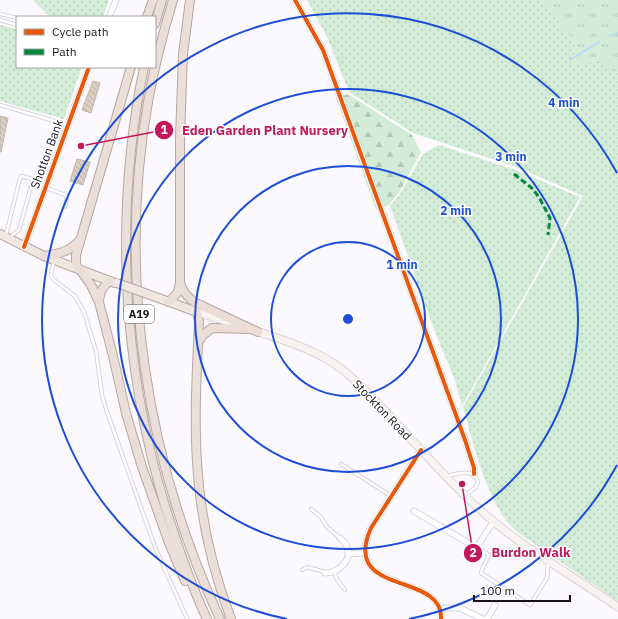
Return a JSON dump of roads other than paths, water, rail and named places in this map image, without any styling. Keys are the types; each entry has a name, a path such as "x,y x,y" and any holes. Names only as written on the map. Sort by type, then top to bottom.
{"highway":[{"path":"147,16 153,0"},
{"path":"156,21 162,0"},
{"name":"A19","path":"156,67 173,0"},
{"path":"169,302 178,292 180,283 180,137 184,54 190,0"},
{"path":"131,68 76,254 76,263 79,270 91,285 99,302 114,356 126,413 142,467 169,542 191,594 207,618"},
{"name":"A19","path":"144,68 131,141 127,188 125,262 132,352 144,424 156,478 185,565 207,618"},
{"name":"A19","path":"156,68 148,102 137,197 136,255 138,305 149,395 160,446 192,553 220,619"},
{"path":"44,256 60,254 70,250 80,240"},
{"path":"99,302 100,293 103,287 113,282"},
{"path":"180,283 182,291 194,302 258,332"},
{"path":"197,312 199,321 196,433 197,463 202,509 209,548 222,596 231,619"},
{"path":"198,341 212,328 249,329"}],"main road":[{"path":"4,237 44,256 79,270 197,312"},
{"name":"Stockton Road","path":"197,312 300,346 322,356 335,365 368,393 479,510 548,561 618,607"}],"street":[{"path":"109,16 116,0"},
{"path":"295,0 323,50 465,440 474,468 474,474"},
{"name":"Shotton Bank","path":"24,247 90,68"},
{"path":"421,450 371,528 366,541 365,553 369,564 378,574 421,591 434,599 441,608 441,619"},
{"path":"414,511 477,548 494,522"},
{"path":"326,572 335,571 346,562 348,554 346,545 340,538"},
{"path":"348,554 365,553"},
{"path":"487,619 495,605"},
{"path":"441,608 460,608 483,619"}],"lane":[{"path":"0,14 16,18"},
{"path":"0,20 16,25"},
{"path":"0,106 68,125"},
{"path":"22,176 30,178 32,179 32,183 20,230 4,237 20,178 22,176"},
{"path":"46,188 66,194 67,197 65,207"},
{"path":"54,260 51,276 75,296 82,308 90,328 96,351 102,395 106,409 155,547 187,619"},
{"path":"341,464 391,496"},
{"path":"446,476 470,472 474,474 477,477 478,482 475,488 465,495"},
{"path":"311,509 321,517 327,527 340,538"},
{"path":"477,548 490,555 481,573 530,605 547,578 548,561"},
{"path":"302,570 307,567 326,572"},
{"path":"335,571 336,578 345,590"}],"waterway":[{"path":"610,36 618,33"},
{"path":"570,60 599,42"}],"place":[{"name":"Eden Garden Plant Nursery","path":"81,146"},
{"name":"Burdon Walk","path":"462,484"}]}
